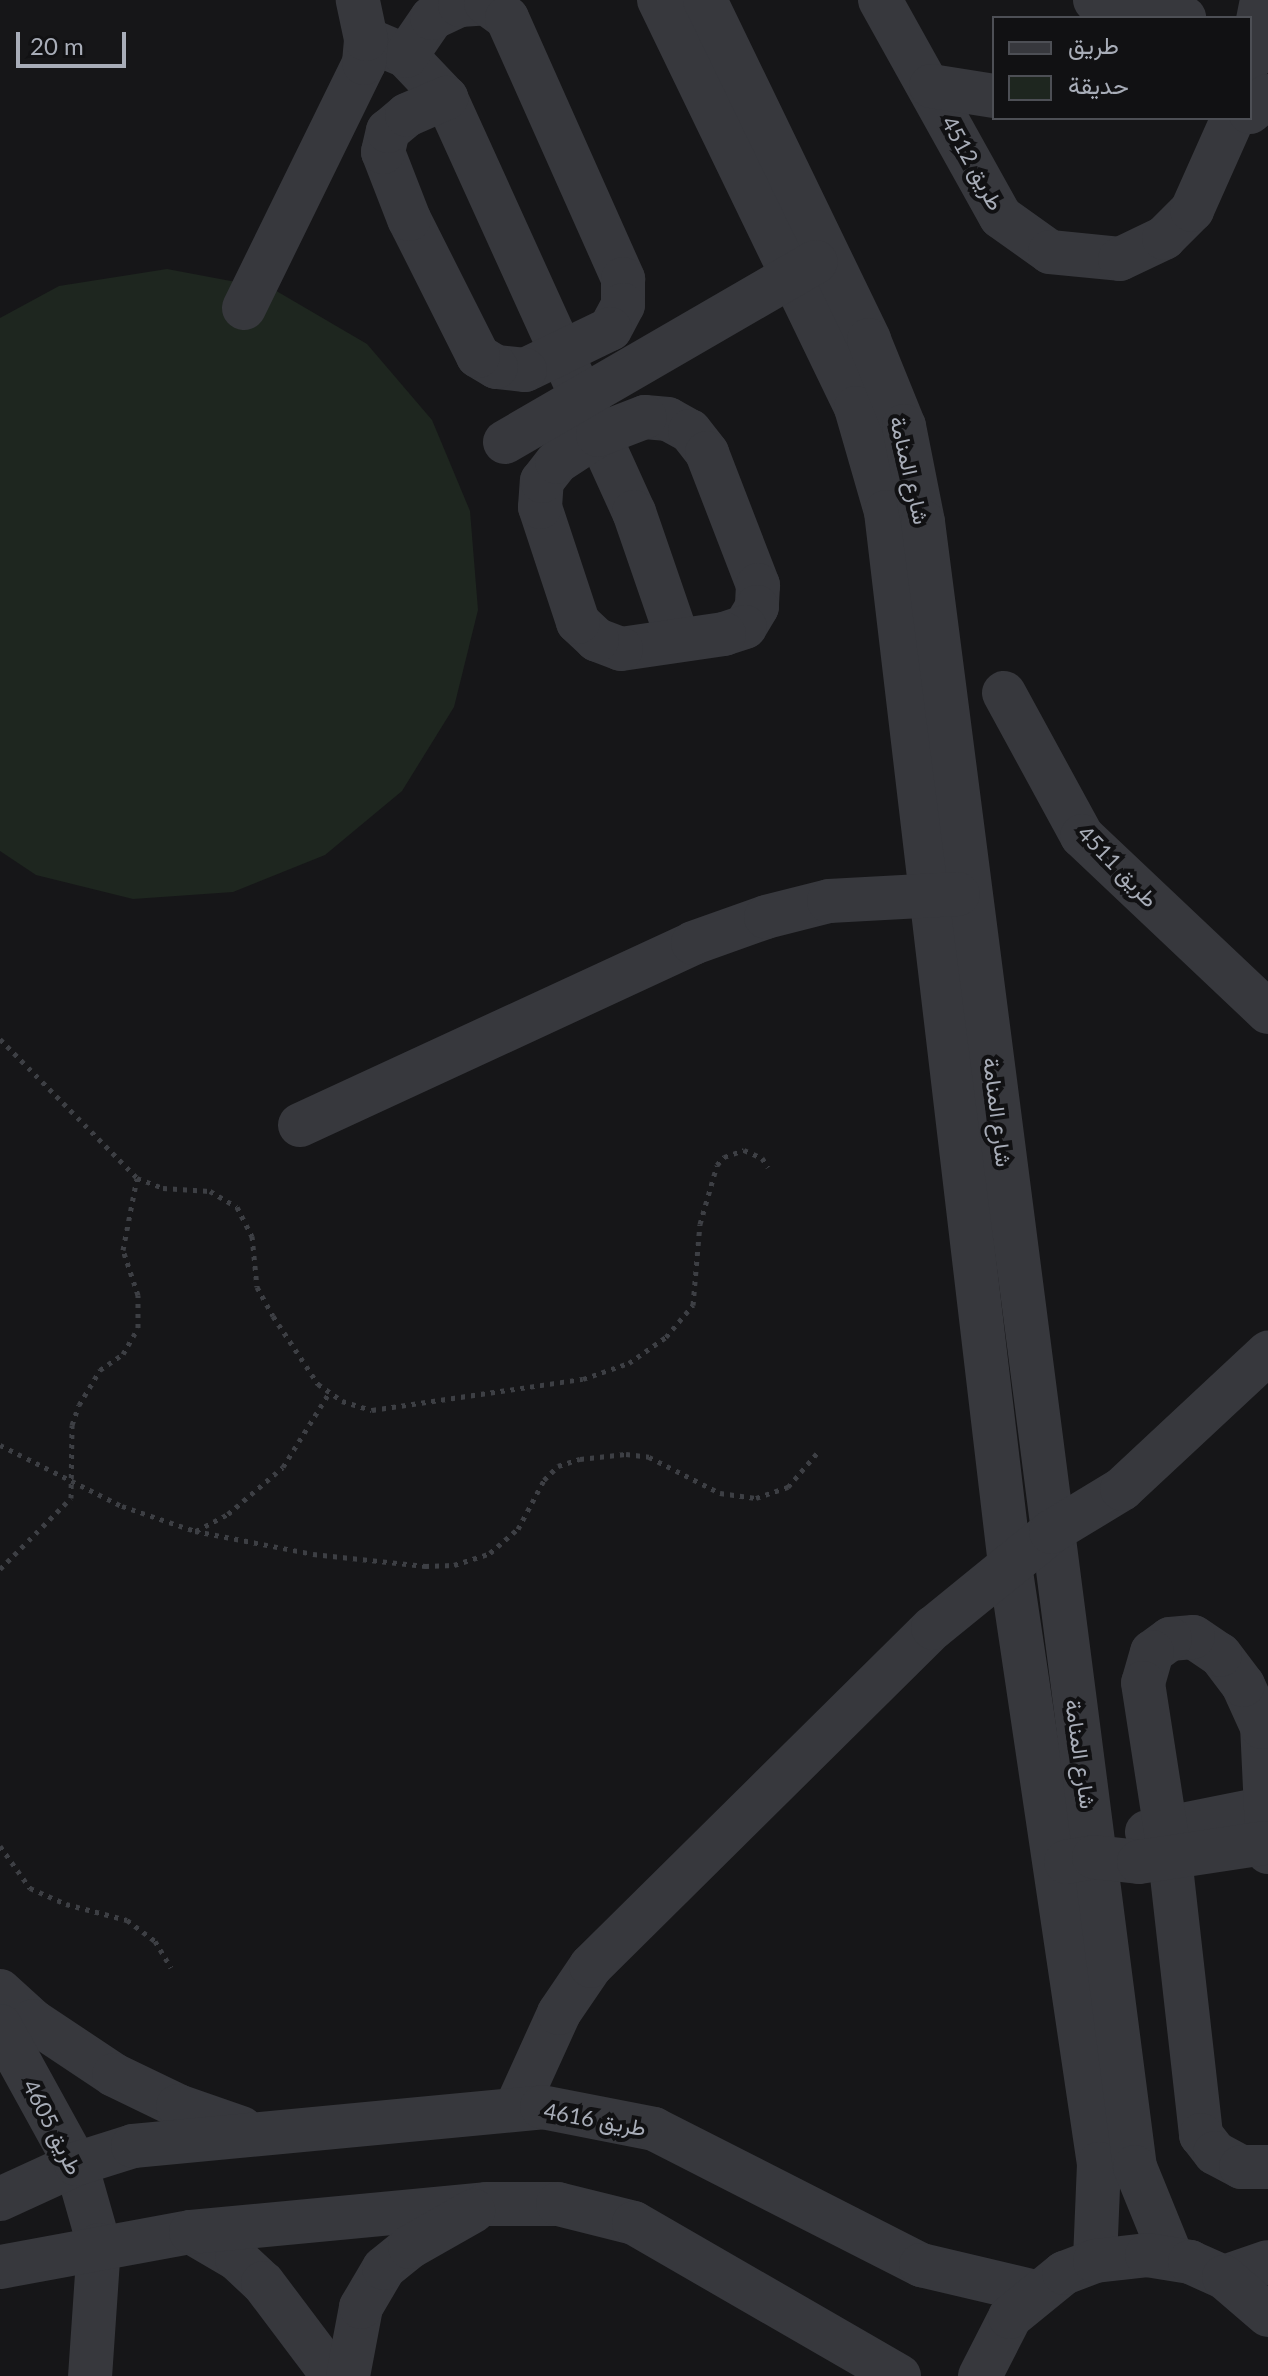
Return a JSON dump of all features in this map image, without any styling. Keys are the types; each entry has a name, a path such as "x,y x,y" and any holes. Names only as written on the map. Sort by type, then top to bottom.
{"street":[{"name":"شارع المنامة","path":"659,0 810,265"},
{"name":"شارع المنامة","path":"705,0 810,265 886,512 951,894 1051,1532 1099,2164 1095,2261"},
{"name":"طريق 4512","path":"880,0 931,86 1001,217 1050,252 1120,259 1164,238 1192,210 1239,122"},
{"path":"1095,0 1174,16"},
{"path":"406,56 432,18 460,5 486,3 507,18 623,279 623,305 610,329 525,370 496,367 478,356 409,219 383,152 388,131 407,115 446,98"},
{"path":"362,19 406,56 446,98 634,512 678,640"},
{"path":"244,308 364,63 362,19"},
{"path":"931,86 992,96"},
{"path":"1252,110 1268,96"},
{"path":"505,442 590,416 810,265"},
{"path":"590,416 668,419 690,431 707,453 758,585 757,607 745,627 621,649 597,640 578,622 540,507 542,481 590,416"},
{"name":"طريق 4511","path":"1004,693 1082,836 1268,1012"},
{"name":"شارع المنامة","path":"951,894 1010,1565 1074,1860 1135,2167 1172,2258"},
{"path":"300,1125 693,943 766,917 829,901 951,894"},
{"path":"516,2108 559,2013 591,1966 933,1628 1051,1532 1122,1489 1268,1353"},
{"path":"1074,1860 1130,1835 1166,1844 1265,1835 1262,1727 1243,1685 1220,1655 1193,1637 1170,1639 1152,1652 1143,1683 1166,1844 1201,2135 1215,2153 1241,2167 1268,2167"},
{"path":"0,1991 33,2021 114,2075 178,2106 251,2131"},
{"name":"طريق 4605","path":"0,2026 76,2164 99,2245 90,2376"},
{"name":"طريق 4616","path":"0,2199 76,2164 133,2146 251,2131 542,2107 654,2129 921,2265 1035,2292"},
{"path":"0,2267 99,2245 191,2232 486,2204 558,2204 634,2223 899,2376"},
{"path":"348,2376 361,2307 384,2268 410,2247 486,2204"},
{"path":"191,2232 237,2259 263,2283 333,2376"},
{"path":"980,2376 1010,2317 1035,2292 1095,2261 1147,2255 1172,2258 1224,2277 1268,2315"},
{"path":"1224,2277 1268,2262"}],"path":[{"path":"0,1039 137,1178 163,1188 210,1191 237,1207 252,1236 254,1272 264,1302 329,1393 356,1407 388,1409 583,1379 629,1363 666,1337 693,1305 700,1224 717,1165 734,1151 744,1150 754,1152 768,1167"},
{"path":"0,1569 71,1498 72,1425 79,1405 100,1370 123,1354 138,1328 138,1295 123,1250 137,1178"},
{"path":"195,1531 228,1514 283,1467 329,1393"},
{"path":"0,1445 122,1506 195,1531 313,1554 454,1565 507,1541 528,1515 544,1480 558,1466 580,1459 626,1454 649,1457 720,1493 756,1498 788,1487 817,1453"},
{"path":"0,1846 30,1888 127,1920 155,1941 171,1968"}],"green space":[{"path":"167,269 273,289 367,344 432,420 470,511 478,610 454,707 402,791 325,855 233,892 133,899 36,875 0,851 0,318 59,286"}]}
